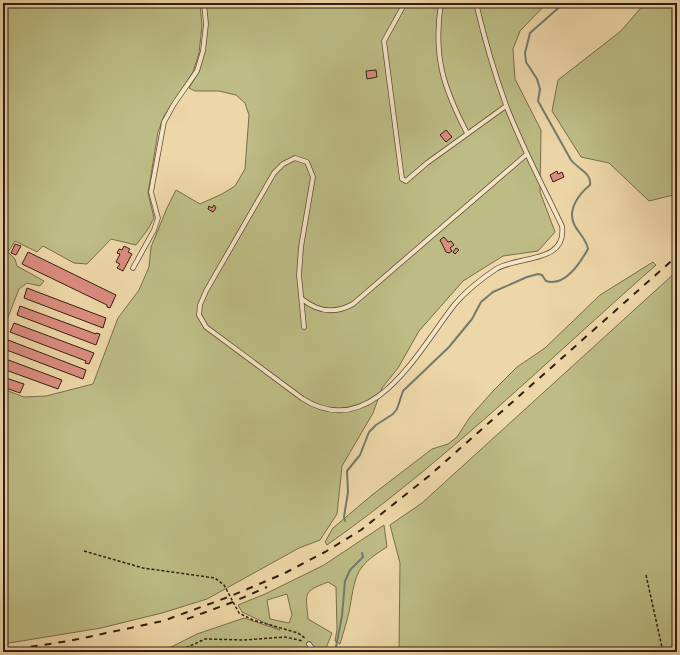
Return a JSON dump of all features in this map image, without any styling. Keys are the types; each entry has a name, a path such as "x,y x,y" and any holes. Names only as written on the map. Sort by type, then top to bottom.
{"lane":[{"path":"133,268 158,218 152,192 164,122 174,104 197,71 203,52 206,24 204,3"},
{"path":"405,3 384,41 402,179 406,181 467,133 506,106"},
{"path":"441,3 438,36 440,68 444,84 453,106 467,133"},
{"path":"304,327 299,275 301,248 312,174 307,162 302,159 295,158 283,164 274,173 210,282 200,305 199,315 206,327 303,399 326,410 339,411 354,408 377,398 406,370 455,304 469,289 501,266 519,260 544,255 558,247 563,234 562,226 527,154 506,106 488,50 476,3"},
{"path":"302,299 311,306 331,310 340,310 353,304 527,154"},
{"path":"309,644 315,652"}],"path":[{"path":"84,551 143,568 214,578 224,585 239,613 253,620 298,633 309,644"},
{"path":"646,575 663,652"},
{"path":"177,652 205,639 244,640 285,637 295,638 309,644"}],"shaded area":[{"path":"3,3 200,3 202,26 199,53 193,72 164,116 158,132 148,193 154,218 148,229 136,245 111,239 87,264 74,263 43,246 37,252 15,241 8,252 15,259 17,266 44,281 40,286 27,283 19,289 3,330"},
{"path":"205,3 547,3 520,31 513,49 515,79 541,130 540,192 555,232 538,251 503,256 463,281 419,331 398,368 382,388 373,413 342,466 337,514 320,540 299,548 207,599 162,613 101,628 3,644 3,389 24,397 46,396 93,384 118,318 139,290 149,267 151,247 176,190 200,204 235,186 245,169 249,115 245,103 236,95 219,91 195,91 189,88 199,72 203,57"},
{"path":"645,3 677,3 677,194 649,201 609,163 581,157 552,111 558,80 621,31"},
{"path":"653,262 656,265 495,410 413,480 327,545 325,542 333,528 372,495 432,449 448,444 457,437 470,417 517,367 545,348 600,295"},
{"path":"677,271 677,652 399,652 400,563 390,525 422,503"},
{"path":"384,525 387,547 365,563 357,575 348,618 340,644 335,641 337,629 336,587 328,582 314,588 308,594 308,619 332,633 326,648 327,652 161,652 197,634 244,618 280,630 242,612 238,605 265,594 324,565","holes":["287,594 292,615 289,623 270,619 267,600"]}],"building":[{"path":"376,70 377,77 367,79 366,71"},
{"path":"446,130 452,137 446,142 440,135"},
{"path":"557,171 558,174 562,172 564,177 553,182 550,175"},
{"path":"214,205 216,208 213,212 208,209 209,206 212,208"},
{"path":"444,237 448,242 451,241 454,245 450,248 452,251 449,253 446,252 440,240"},
{"path":"15,244 21,246 16,255 11,253"},
{"path":"124,246 130,249 128,252 132,254 123,271 117,268 120,264 116,262 120,254 117,253 119,249 122,250"},
{"path":"456,248 459,250 455,254 453,252"},
{"path":"28,252 116,295 110,308 107,307 107,305 22,264"},
{"path":"27,288 106,318 103,328 24,298"},
{"path":"20,306 96,334 100,334 96,345 17,315"},
{"path":"14,323 94,353 89,364 85,363 86,361 10,332"},
{"path":"8,340 86,370 83,379 4,349"},
{"path":"3,358 62,380 58,389 3,369"},
{"path":"3,377 24,384 20,393 3,387"}],"waterway":[{"path":"345,521 344,517 348,492 347,471 360,455 369,432 376,425 393,414 397,409 403,391 449,347 472,319 481,302 493,292 527,277 538,274 542,275 546,281 553,282 566,277 581,261 588,249 586,242 574,224 572,213 573,207 582,192 590,185 589,177 571,160 538,101 540,89 537,79 526,62 525,53 530,33 564,3"},
{"path":"335,652 342,616 345,581 350,570 363,557 362,553"}],"railway":[{"path":"3,651 69,641 163,621 231,596 285,573 325,552 361,530 429,476 677,256"},
{"path":"187,619 233,602 267,587"}]}
